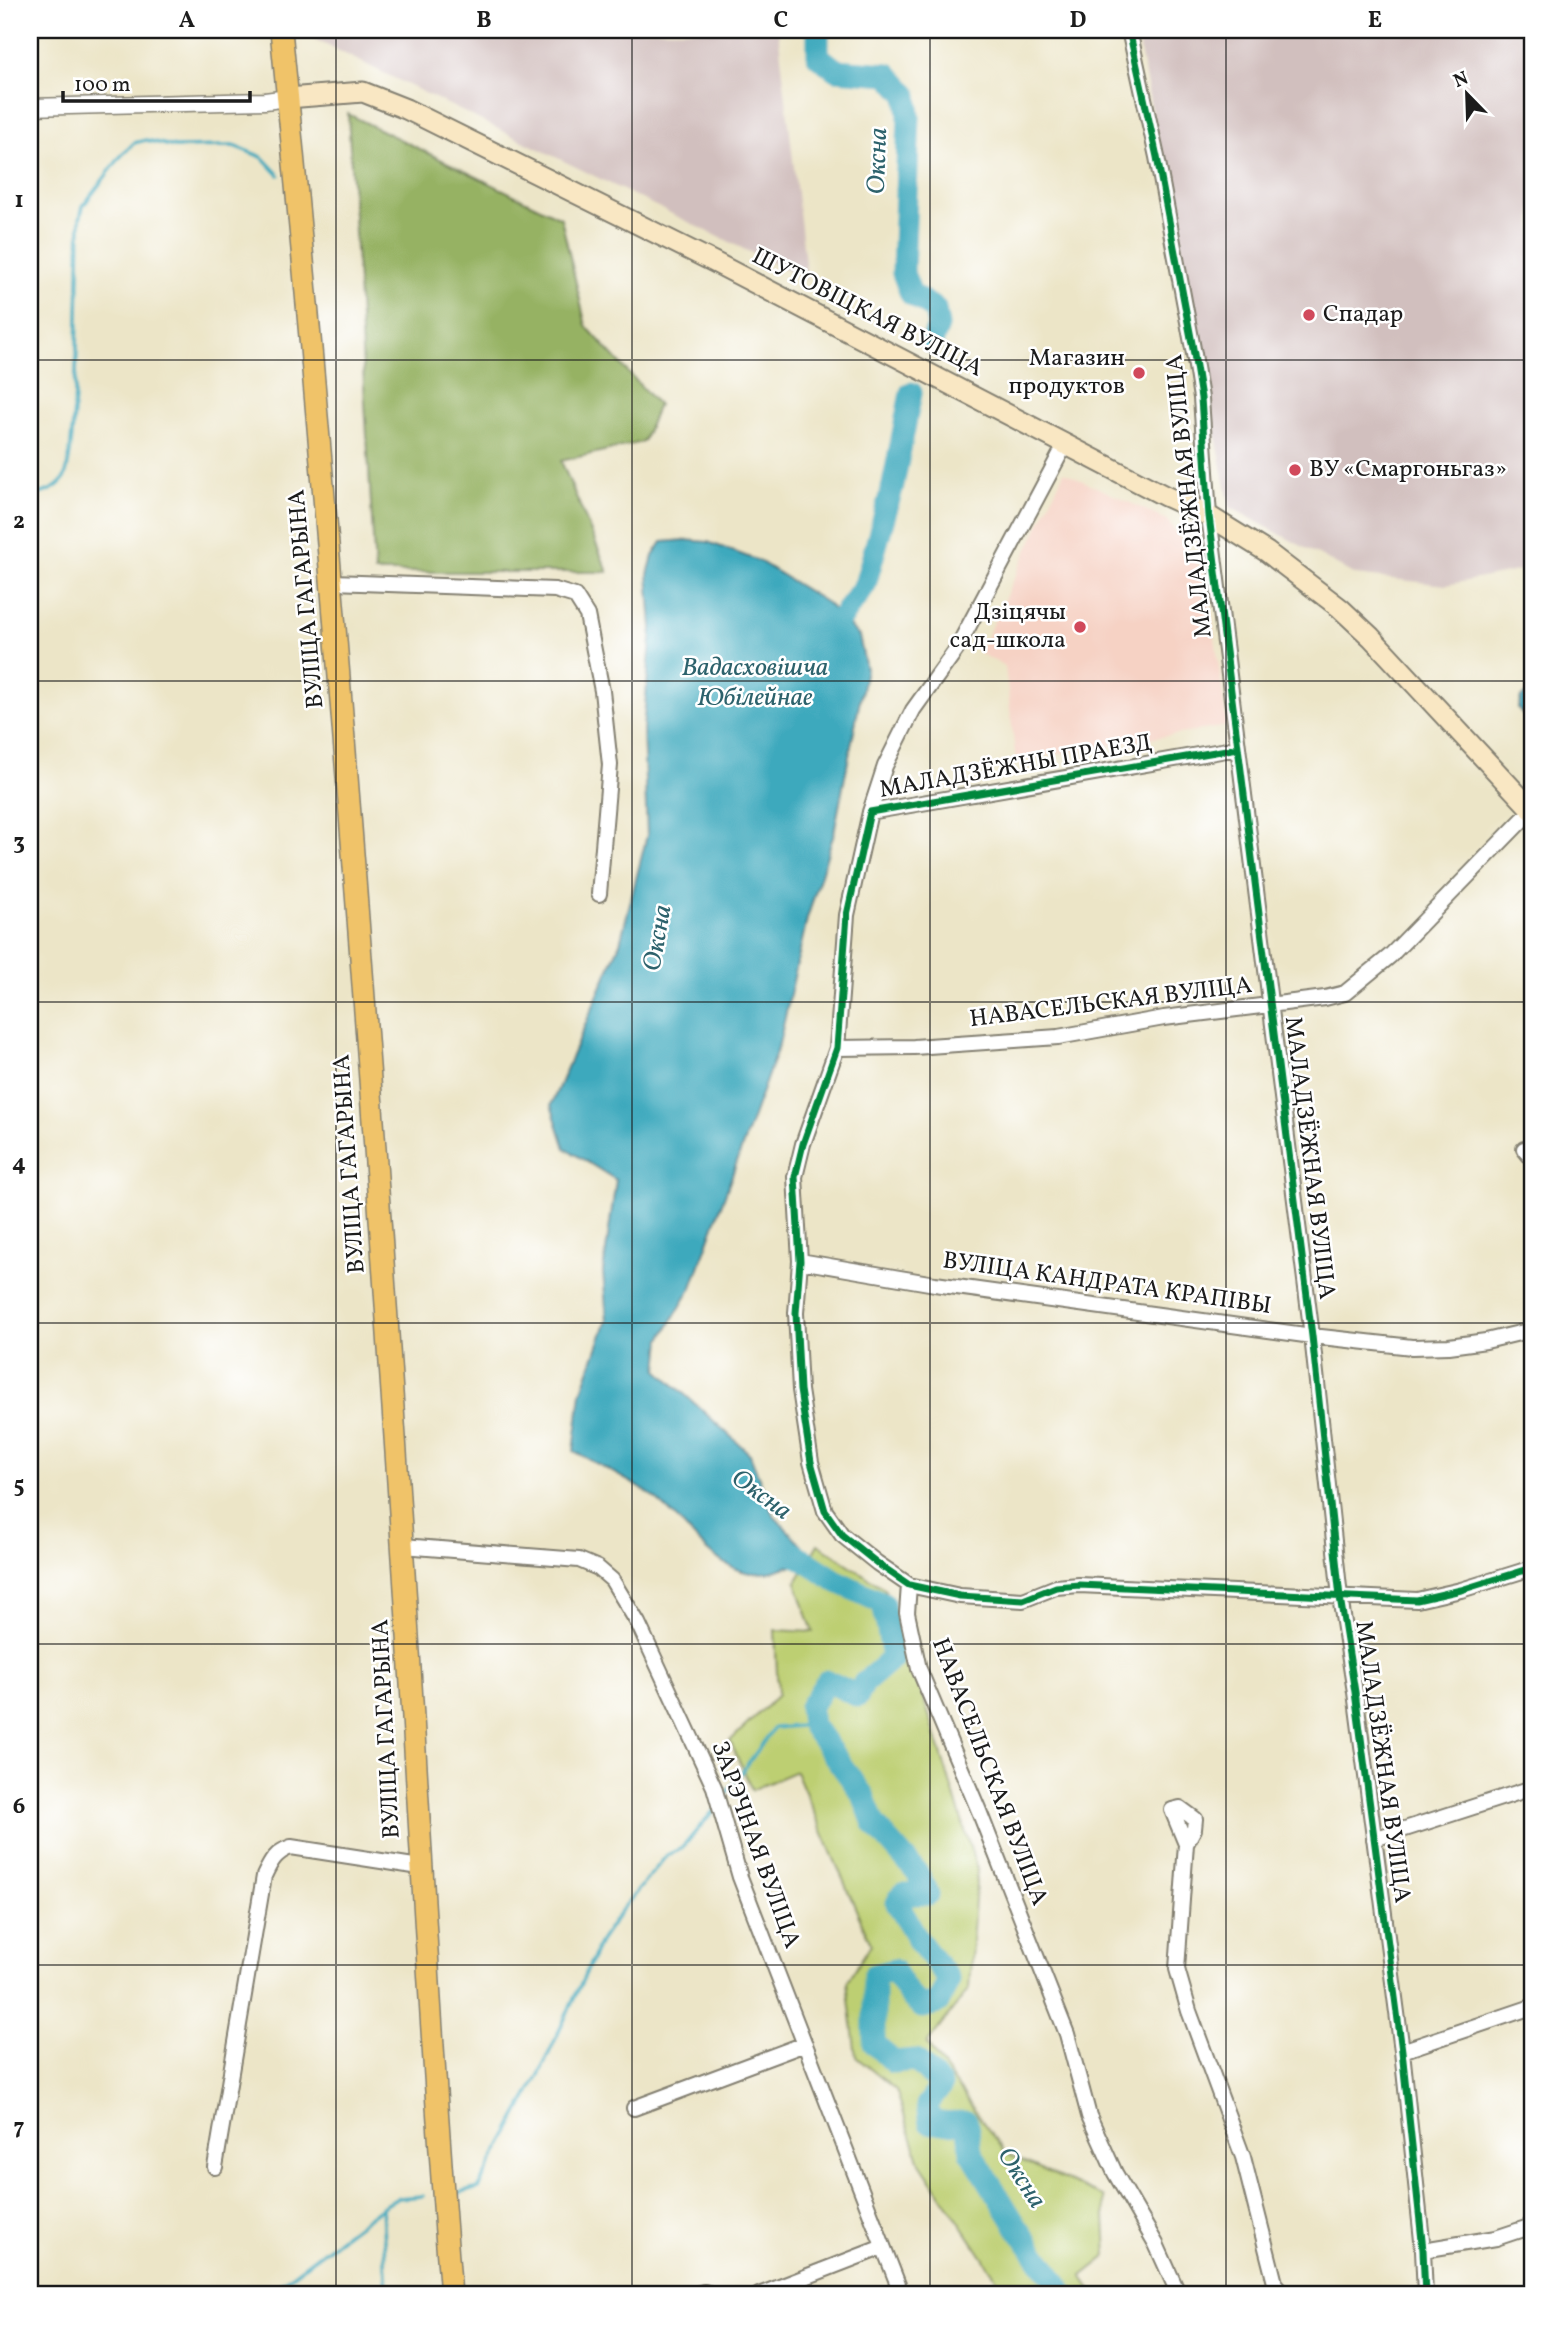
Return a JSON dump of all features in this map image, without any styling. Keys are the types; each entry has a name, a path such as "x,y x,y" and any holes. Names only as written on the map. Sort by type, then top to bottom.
{"main road":[{"name":"ВУЛІЦА ГАГАРЫНА","path":"281,30 333,582 378,1178 451,2295"},
{"name":"ШУТОВІЦКАЯ ВУЛІЦА","path":"288,98 363,92 407,109 714,262 1165,496 1209,516 1267,552 1340,608 1371,637 1532,810"}],"street":[{"name":"МАЛАДЗЁЖНАЯ ВУЛІЦА","path":"1129,30 1157,157 1201,398 1209,516 1312,1336 1340,1597 1402,2051 1423,2250 1425,2295"},
{"path":"30,107 265,101 288,98"},
{"name":"МАЛАДЗЁЖНЫ ПРАЕЗД","path":"837,1048 847,915 870,811 885,766 913,710 956,650 1066,443"},
{"path":"333,582 555,590 575,596 587,615 602,691 610,765 599,894"},
{"name":"МАЛАДЗЁЖНЫ ПРАЕЗД","path":"870,811 1238,748"},
{"name":"НАВАСЕЛЬСКАЯ ВУЛІЦА","path":"837,1048 914,1047 1058,1037 1164,1018 1270,1006 1345,993 1390,956 1532,810"},
{"path":"837,1048 803,1144 795,1177 800,1261 796,1312 800,1390 811,1462 825,1511 842,1535 909,1585 960,1596 1023,1600 1056,1587 1079,1585 1418,1600 1532,1568"},
{"name":"ВУЛІЦА КАНДРАТА КРАПІВЫ","path":"800,1261 935,1284 1312,1336 1412,1347 1486,1341 1532,1330"},
{"name":"ЗАРЭЧНАЯ ВУЛІЦА","path":"403,1546 579,1560 598,1568 612,1580 638,1623 714,1787 740,1877 902,2295"},
{"name":"НАВАСЕЛЬСКАЯ ВУЛІЦА","path":"909,1585 907,1613 919,1669 979,1811 1067,2034 1089,2116 1115,2173 1156,2244 1179,2295"},
{"path":"1374,1839 1532,1788"},
{"path":"1186,1844 1177,1969 1189,2011 1243,2157 1275,2283 1285,2295"},
{"path":"215,2167 264,1876 269,1864 279,1852 291,1847 421,1867"},
{"path":"1402,2051 1532,2007"},
{"path":"634,2108 806,2044"},
{"path":"1423,2250 1496,2238 1532,2226"},
{"path":"759,2295 883,2247"},
{"path":"693,2295 704,2292 715,2295"}],"shaded area":[{"path":"309,30 778,30 807,280 310,37"},
{"path":"1136,30 1532,30 1532,568 1446,585 1355,575 1230,507"},
{"path":"1064,472 1167,520 1207,578 1227,726 1016,761 1005,666 979,653"}],"green space":[{"path":"348,114 561,218 586,326 658,405 643,442 561,461 608,572 375,572"},
{"path":"818,1544 885,1589 932,1724 977,1869 969,1989 927,2044 1005,2153 1104,2197 1107,2256 1082,2276 1095,2295 1003,2295 995,2276 920,2163 896,2090 856,2057 847,1982 871,1944 796,1771 752,1790 730,1741 778,1695 775,1630 813,1632 796,1582"}],"water":[{"name":"Вадасховішча Юбілейнае","path":"662,542 708,542 759,561 827,603 859,636 866,669 834,833 807,919 779,1044 692,1287 661,1339 658,1370 750,1454 773,1515 802,1545 805,1555 799,1562 761,1573 742,1571 724,1563 648,1493 574,1451 581,1393 607,1320 603,1272 616,1180 565,1148 551,1105 620,943 647,835 643,729 652,628 648,574 653,556"},
{"path":"1532,689 1532,726 1518,708 1521,698"}],"waterway":[{"name":"Оксна","path":"818,30 818,56 836,70 888,74 907,95 909,117 903,273 911,294 935,309 938,326 932,342"},
{"path":"30,496 56,487 63,480 68,465 75,399 80,219 83,206 121,156 134,143 146,140 175,147 234,146 262,157 279,175"},
{"name":"Оксна","path":"824,641 865,585 893,485 911,393"},
{"name":"Оксна","path":"778,1543 838,1582 883,1603 893,1658 864,1683 858,1696 827,1681 810,1707 812,1725 863,1795 874,1824 918,1874 928,1894 902,1894 897,1903 919,1941 949,1980 938,2003 922,2007 909,1995 893,1970 874,1975 874,2043 893,2062 916,2060 941,2086 927,2105 930,2123 967,2122 971,2152 1017,2227 1065,2295"},
{"path":"722,1799 774,1728 812,1725"},
{"path":"458,2194 478,2188 538,2077 601,1940 620,1912 667,1855 682,1848 716,1808"},
{"path":"266,2295 382,2207 398,2198 423,2196"},
{"path":"382,2207 387,2295"}],"cycle path":[{"path":"1129,30 1157,157 1201,398 1209,516 1312,1336 1340,1597 1402,2051 1423,2250 1425,2295"},
{"path":"1238,748 870,812 847,915 837,1048 803,1144 795,1177 800,1261 796,1313 800,1390 811,1462 825,1511 842,1535 909,1585 960,1596 1023,1600 1056,1587 1079,1585 1417,1600 1461,1590 1532,1568"}],"place":[{"name":"Спадар","path":"1309,315"},
{"name":"Магазин продуктов","path":"1139,373"},
{"name":"ВУ «Смаргоньгаз»","path":"1295,470"},
{"name":"Дзіцячы сад-школа","path":"1080,627"}]}
